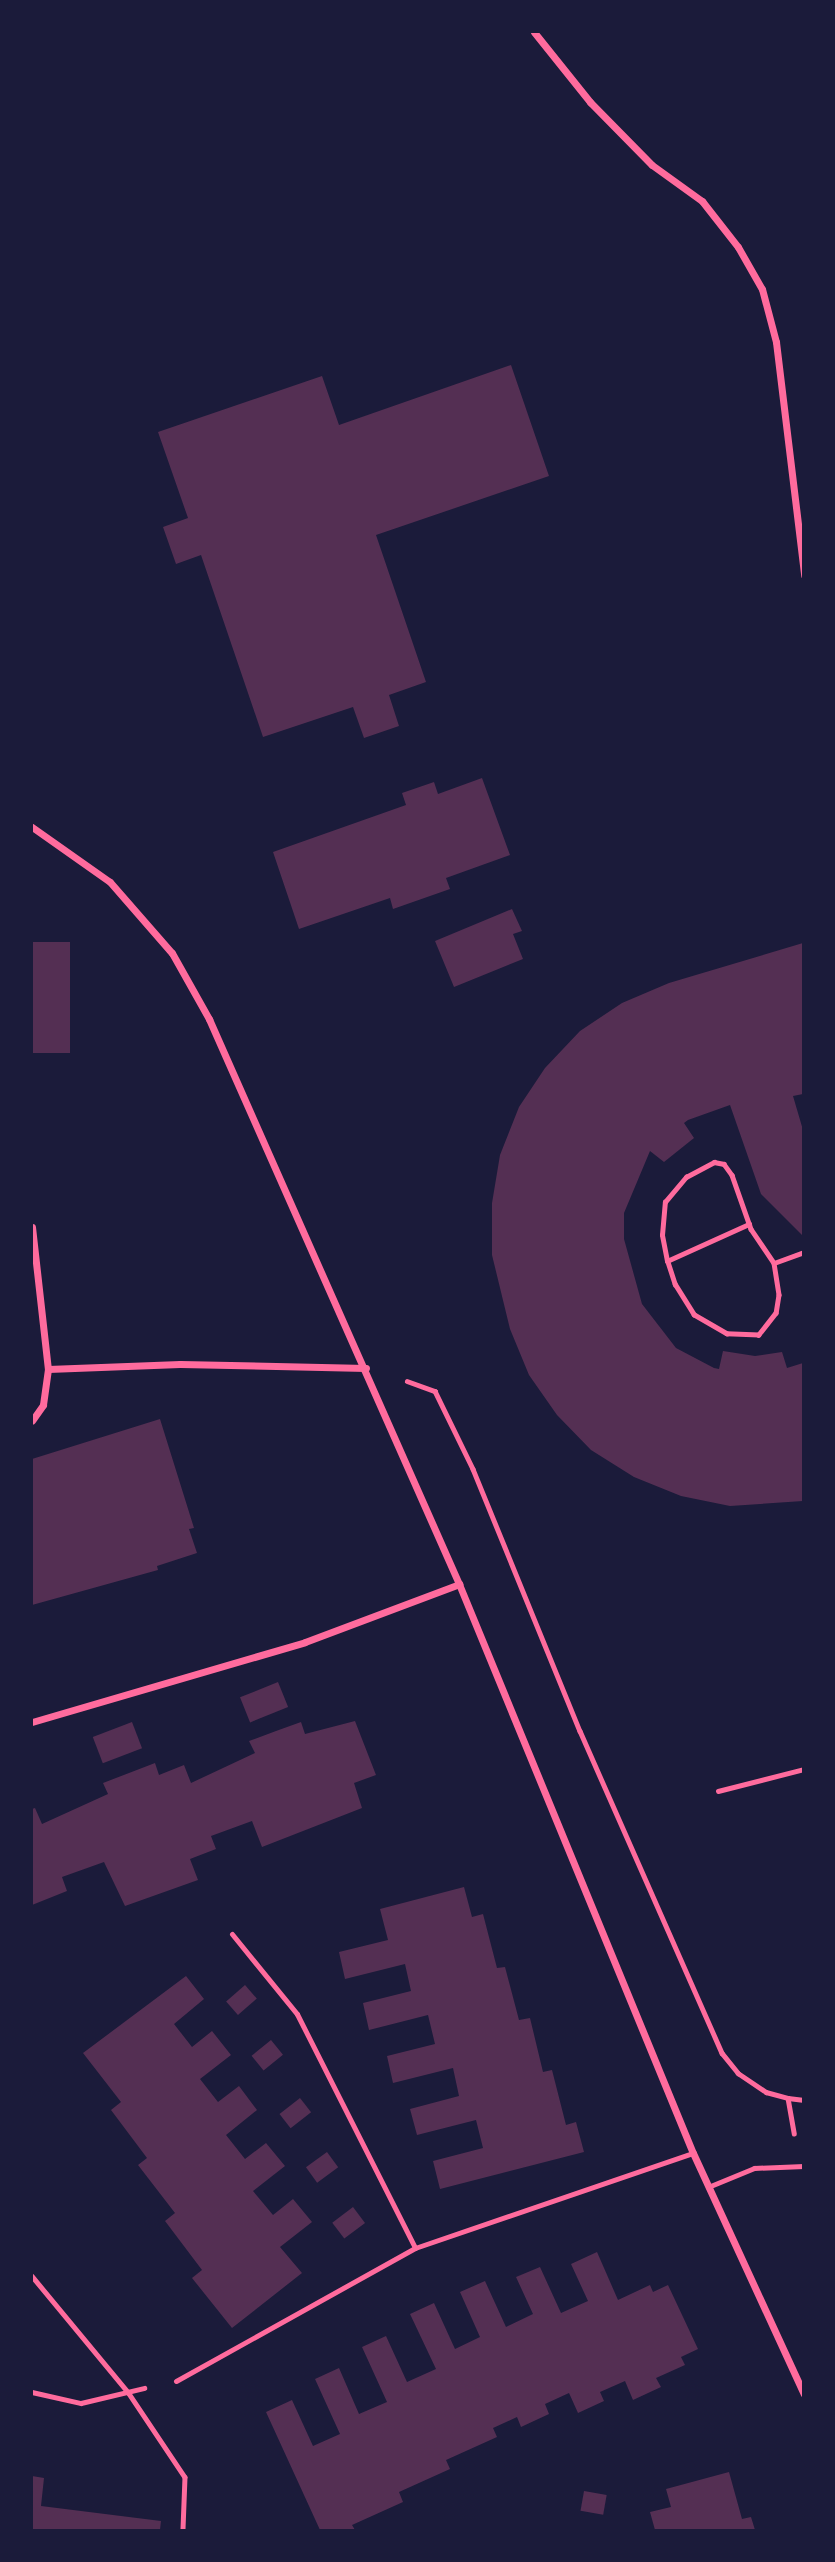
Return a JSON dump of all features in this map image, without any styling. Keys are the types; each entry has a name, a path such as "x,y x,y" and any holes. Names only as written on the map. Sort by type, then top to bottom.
{"street":[{"path":"534,32 590,102 652,165 702,201 738,247 762,289 776,342 803,575"},
{"path":"32,827 110,881 172,953 209,1018 366,1368 459,1584 693,2153 803,2394"},
{"path":"32,1227 48,1369 43,1405 32,1421"},
{"path":"48,1369 180,1364 366,1368"},
{"path":"32,1722 305,1642 459,1584"}],"lane":[{"path":"232,1934 298,2014 415,2248"},
{"path":"176,2381 415,2248 693,2153"},
{"path":"708,2186 754,2168 802,2166"}],"path":[{"path":"705,1164 724,1164 749,1224 774,1263 779,1295 776,1313 766,1330 748,1337 727,1334 694,1315 679,1293 667,1261 662,1235 665,1202 673,1189 705,1164"},
{"path":"667,1261 749,1224"},
{"path":"774,1263 803,1252"},
{"path":"366,1368 435,1391 473,1469 682,1970 722,2053 738,2073 766,2092 803,2100"},
{"path":"718,1791 803,1769"},
{"path":"788,2098 802,2166"},
{"path":"32,2276 128,2392 185,2477 183,2530"},
{"path":"32,2392 81,2403 176,2381"}],"building":[{"path":"511,365 549,476 376,535 426,682 389,695 399,726 364,738 353,707 263,737 201,555 176,564 163,527 188,518 158,432 322,376 339,425"},
{"path":"482,778 510,855 446,878 450,889 393,909 390,898 299,929 273,852 406,805 402,793 434,782 438,794"},
{"path":"512,909 522,931 513,934 523,959 454,987 435,941"},
{"path":"32,942 70,942 70,1053 32,1053"},
{"path":"803,943 803,1094 793,1096 803,1130 803,1236 761,1194 730,1105 684,1123 694,1138 664,1162 650,1151 624,1213 624,1239 642,1304 676,1348 719,1369 723,1351 755,1356 782,1352 787,1368 803,1363 803,1501 730,1506 681,1496 634,1477 591,1450 557,1415 529,1375 510,1329 492,1255 492,1203 500,1155 519,1107 545,1068 580,1031 622,1003 669,983"},
{"path":"160,1419 194,1528 189,1529 197,1553 157,1566 158,1570 32,1605 32,1459"},
{"path":"278,1682 288,1707 250,1722 240,1697"},
{"path":"355,1721 376,1775 354,1783 362,1808 262,1847 252,1821 211,1836 216,1849 190,1859 198,1880 125,1906 104,1862 62,1877 67,1891 32,1905 32,1809 35,1808 42,1824 108,1794 103,1783 155,1763 159,1775 184,1765 191,1783 255,1753 249,1741 301,1722 305,1734"},
{"path":"132,1722 142,1748 103,1763 93,1737"},
{"path":"464,1887 472,1917 483,1914 497,1968 505,1967 519,2020 530,2018 543,2072 552,2070 566,2125 576,2122 584,2152 440,2189 433,2161 483,2148 476,2120 417,2135 410,2109 459,2096 453,2068 393,2083 387,2056 435,2044 428,2015 369,2030 363,2003 411,1991 405,1964 345,1979 339,1952 388,1940 380,1909"},
{"path":"186,1976 204,1999 174,2024 192,2047 212,2031 231,2055 200,2079 218,2102 239,2086 257,2110 226,2135 245,2159 266,2143 285,2166 253,2191 273,2215 293,2199 312,2222 280,2247 302,2273 232,2328 192,2278 202,2270 165,2221 175,2213 138,2165 147,2158 111,2110 121,2102 83,2053"},
{"path":"245,1985 257,1999 238,2015 226,2001"},
{"path":"271,2040 283,2055 264,2070 252,2056"},
{"path":"300,2098 311,2112 291,2128 280,2114"},
{"path":"327,2152 338,2167 317,2183 306,2167"},
{"path":"353,2207 365,2223 344,2239 332,2223"},
{"path":"597,2252 618,2300 650,2285 653,2292 668,2285 698,2349 681,2357 685,2365 656,2378 661,2387 633,2400 625,2381 600,2392 604,2401 578,2413 569,2393 545,2404 549,2414 521,2427 517,2417 493,2428 497,2437 446,2460 450,2469 399,2492 403,2502 352,2525 355,2530 320,2530 266,2412 292,2400 313,2446 340,2434 315,2379 339,2368 359,2414 387,2402 362,2347 386,2336 407,2382 436,2369 410,2314 434,2303 455,2349 480,2337 460,2292 485,2281 506,2327 533,2314 516,2277 540,2267 561,2313 588,2301 571,2264"},
{"path":"729,2472 742,2519 751,2517 755,2530 655,2530 650,2512 671,2507 666,2489"},
{"path":"32,2476 44,2478 41,2506 161,2521 160,2530 32,2530"},
{"path":"584,2491 607,2495 603,2515 581,2511"}]}
